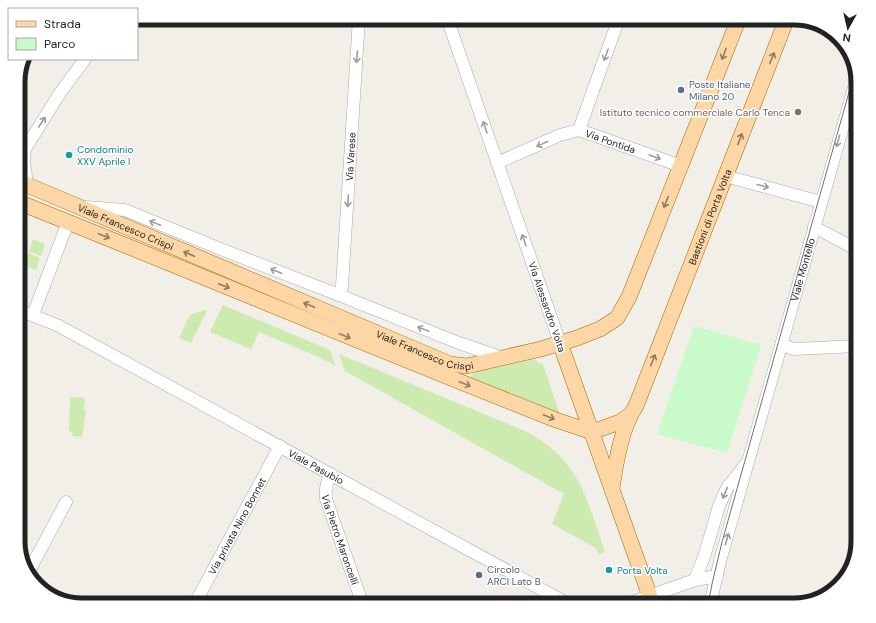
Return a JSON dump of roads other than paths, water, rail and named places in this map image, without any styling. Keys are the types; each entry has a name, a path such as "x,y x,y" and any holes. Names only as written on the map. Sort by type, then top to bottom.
{"main road":[{"path":"560,343 600,329 617,318 629,297 736,25"},
{"name":"Bastioni di Porta Volta","path":"612,488 616,462 630,415 636,406 785,25"},
{"path":"25,184 79,206"},
{"name":"Viale Francesco Crispi","path":"25,205 338,333 556,420 592,432"},
{"name":"Viale Francesco Crispi","path":"79,206 252,281 450,364 467,366 560,343"},
{"name":"Via Alessandro Volta","path":"560,343 650,598"},
{"path":"592,432 620,422 630,415"}],"street":[{"name":"Via Varese","path":"339,295 342,286 359,25"},
{"name":"Via Alessandro Volta","path":"449,25 560,343"},
{"path":"579,130 616,25"},
{"path":"25,149 60,93 83,60"},
{"name":"Viale Montello","path":"712,598 780,345 851,98"},
{"name":"Via Pontida","path":"497,164 560,135 579,130 681,166"},
{"path":"725,176 821,202"},
{"name":"Viale Francesco Crispi","path":"79,206 125,210 459,343 503,358"},
{"path":"33,315 68,222"},
{"path":"814,226 851,246"},
{"name":"Viale Pasubio","path":"25,312 63,329 557,598"},
{"path":"780,345 794,349 851,346"},
{"name":"Via privata Nino Bonnet","path":"198,598 280,446"},
{"name":"Viale Montello","path":"695,580 704,557 719,506 727,488 748,462"},
{"name":"Via Pietro Maroncelli","path":"331,474 327,481 325,492 326,498 362,598"},
{"path":"31,567 66,502"},
{"path":"655,598 695,580 717,576"}],"tram line":[{"path":"709,598 722,542 851,85"}],"place":[{"name":"Poste Italiane Milano 20","path":"681,90"},
{"name":"Istituto tecnico commerciale Carlo Tenca","path":"798,112"},
{"name":"Condominio XXV Aprile I","path":"69,155"},
{"name":"Porta Volta","path":"609,570"},
{"name":"Circolo ARCI Lato B","path":"479,575"}]}
